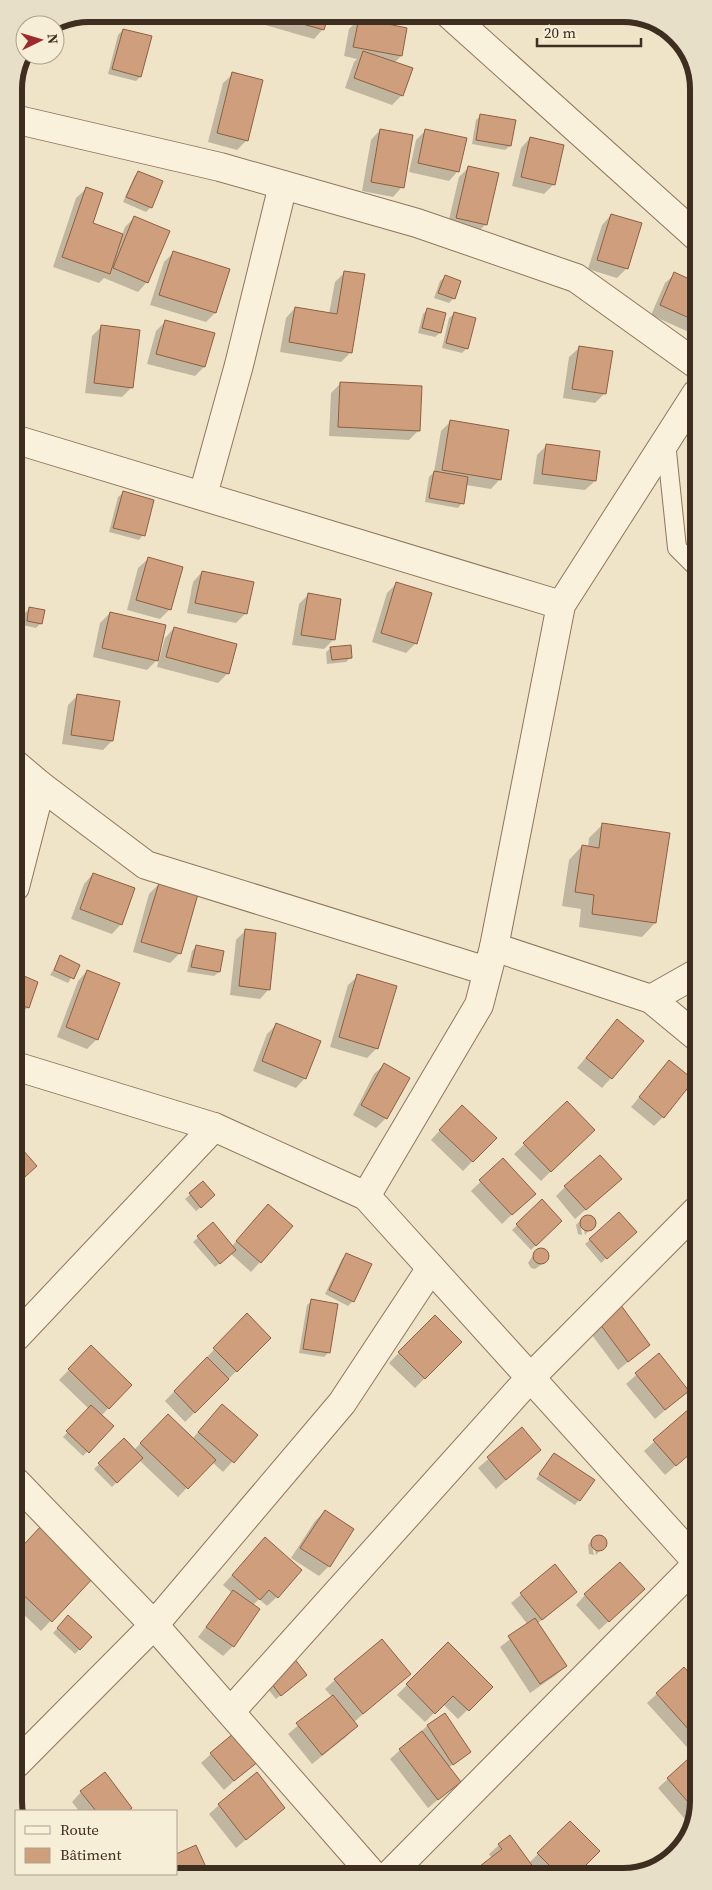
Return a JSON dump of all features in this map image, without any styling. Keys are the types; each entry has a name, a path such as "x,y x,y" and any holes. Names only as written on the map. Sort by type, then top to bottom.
{"street":[{"path":"460,23 690,231"},
{"path":"23,121 220,167 416,223 576,278 690,360"},
{"path":"203,495 239,365 283,185"},
{"path":"366,1196 478,1005 490,959 561,606 690,404"},
{"path":"23,442 203,495 561,606"},
{"path":"23,771 146,864 490,959 651,999 690,1031"},
{"path":"23,856 41,786"},
{"path":"651,999 690,977"},
{"path":"23,1068 214,1127 366,1196 690,1554"},
{"path":"23,1330 214,1127"},
{"path":"231,1711 530,1378 690,1217"},
{"path":"23,1757 154,1625 342,1403 431,1268"},
{"path":"23,1489 154,1625 368,1868"},
{"path":"379,1868 690,1571"}],"lane":[{"path":"666,442 677,548 690,561"}],"building":[{"path":"297,22 326,22 324,30"},
{"path":"358,23 381,23 407,28 402,56 353,47"},
{"path":"123,29 152,36 141,77 112,69"},
{"path":"363,51 413,68 403,96 354,78"},
{"path":"232,72 263,80 248,141 217,133"},
{"path":"480,114 516,120 511,146 476,140"},
{"path":"380,129 413,135 404,188 371,182"},
{"path":"425,129 467,138 459,172 418,163"},
{"path":"530,137 564,145 555,185 521,177"},
{"path":"468,166 499,173 487,225 456,218"},
{"path":"138,171 163,181 152,208 126,197"},
{"path":"86,187 103,193 93,223 123,234 110,274 62,257"},
{"path":"611,214 642,223 628,269 597,260"},
{"path":"134,216 170,231 148,283 113,268"},
{"path":"173,251 230,269 216,313 159,295"},
{"path":"344,271 365,274 352,353 289,342 295,307 337,314"},
{"path":"674,272 690,279 690,318 660,305"},
{"path":"445,275 461,281 455,299 438,293"},
{"path":"427,308 446,313 441,333 422,328"},
{"path":"454,312 476,318 468,349 446,343"},
{"path":"165,320 215,333 205,367 156,354"},
{"path":"101,325 140,330 133,388 94,383"},
{"path":"579,346 613,351 606,394 572,389"},
{"path":"340,382 422,386 420,431 338,427"},
{"path":"450,420 509,430 501,480 442,470"},
{"path":"546,444 600,451 596,481 542,474"},
{"path":"434,471 468,477 464,504 429,498"},
{"path":"123,491 154,500 145,536 113,528"},
{"path":"148,557 183,567 171,610 136,600"},
{"path":"202,571 254,582 247,614 195,603"},
{"path":"396,582 432,593 417,644 381,633"},
{"path":"308,593 341,599 335,640 301,635"},
{"path":"29,607 45,610 42,624 27,621"},
{"path":"110,612 166,625 158,661 102,648"},
{"path":"174,627 237,644 229,674 166,657"},
{"path":"351,645 352,658 332,660 330,647"},
{"path":"77,694 120,701 113,741 71,735"},
{"path":"602,823 670,833 656,923 592,914 594,895 575,892 582,845 599,848"},
{"path":"93,873 135,888 122,925 80,909"},
{"path":"159,883 198,894 181,954 141,942"},
{"path":"245,929 276,933 270,990 239,986"},
{"path":"196,945 224,951 220,972 191,967"},
{"path":"60,955 80,965 74,979 54,970"},
{"path":"87,970 120,983 98,1040 66,1027"},
{"path":"357,974 397,986 378,1049 339,1037"},
{"path":"24,976 38,982 29,1008 23,1006"},
{"path":"617,1019 644,1041 612,1079 586,1058"},
{"path":"276,1023 321,1041 306,1079 262,1061"},
{"path":"669,1060 690,1077 690,1085 664,1118 639,1097"},
{"path":"384,1063 410,1078 387,1119 361,1105"},
{"path":"567,1101 595,1130 551,1172 523,1143"},
{"path":"462,1105 497,1138 473,1162 439,1130"},
{"path":"23,1150 37,1166 23,1179"},
{"path":"600,1155 622,1179 586,1210 564,1186"},
{"path":"503,1158 536,1194 512,1215 479,1180"},
{"path":"203,1181 215,1195 201,1208 189,1193"},
{"path":"542,1199 562,1221 536,1246 516,1224"},
{"path":"268,1204 293,1226 261,1263 236,1241"},
{"path":"619,1212 637,1232 607,1259 589,1239"},
{"path":"585,1215 591,1215 596,1220 594,1229 585,1231 580,1226 580,1220"},
{"path":"213,1222 236,1250 220,1264 197,1236"},
{"path":"538,1248 544,1248 549,1253 547,1262 538,1264 533,1259 533,1253"},
{"path":"346,1253 372,1264 354,1302 329,1290"},
{"path":"311,1299 338,1304 330,1353 303,1349"},
{"path":"620,1304 650,1345 628,1362 597,1320"},
{"path":"247,1313 271,1338 237,1372 213,1348"},
{"path":"435,1315 462,1342 425,1379 398,1352"},
{"path":"91,1345 132,1385 109,1409 68,1369"},
{"path":"659,1353 689,1391 665,1410 635,1373"},
{"path":"207,1357 229,1379 195,1413 174,1391"},
{"path":"222,1404 258,1435 234,1463 198,1432"},
{"path":"91,1405 114,1426 89,1453 66,1431"},
{"path":"690,1408 690,1454 676,1466 653,1440"},
{"path":"168,1414 216,1460 188,1489 140,1443"},
{"path":"522,1427 541,1450 506,1480 487,1457"},
{"path":"124,1438 143,1458 117,1483 98,1463"},
{"path":"554,1453 595,1480 580,1501 539,1474"},
{"path":"325,1510 354,1529 330,1567 300,1548"},
{"path":"42,1525 95,1576 52,1622 23,1595 23,1545"},
{"path":"596,1535 602,1535 607,1540 605,1549 596,1551 591,1546 591,1540"},
{"path":"265,1537 302,1570 278,1598 269,1590 260,1600 232,1575"},
{"path":"620,1562 645,1589 609,1622 584,1594"},
{"path":"555,1564 577,1592 542,1620 520,1593"},
{"path":"233,1590 260,1609 234,1647 206,1627"},
{"path":"68,1615 92,1637 80,1650 57,1628"},
{"path":"535,1618 567,1666 540,1684 508,1636"},
{"path":"382,1639 411,1674 363,1714 334,1679"},
{"path":"448,1642 493,1687 469,1711 453,1696 435,1714 406,1684"},
{"path":"294,1658 307,1675 281,1696 268,1679"},
{"path":"684,1667 690,1674 690,1731 656,1693"},
{"path":"333,1695 358,1726 322,1755 296,1723"},
{"path":"445,1713 471,1752 453,1765 427,1725"},
{"path":"240,1728 264,1757 234,1781 210,1753"},
{"path":"422,1731 461,1782 438,1800 399,1749"},
{"path":"690,1757 690,1804 667,1778"},
{"path":"105,1772 132,1808 129,1810 95,1810 80,1791"},
{"path":"257,1772 285,1808 246,1840 218,1804"},
{"path":"570,1821 600,1851 583,1868 552,1868 537,1853"},
{"path":"510,1835 534,1868 481,1868 480,1866 502,1849 498,1844"},
{"path":"196,1845 206,1867 178,1867 178,1853"}]}
